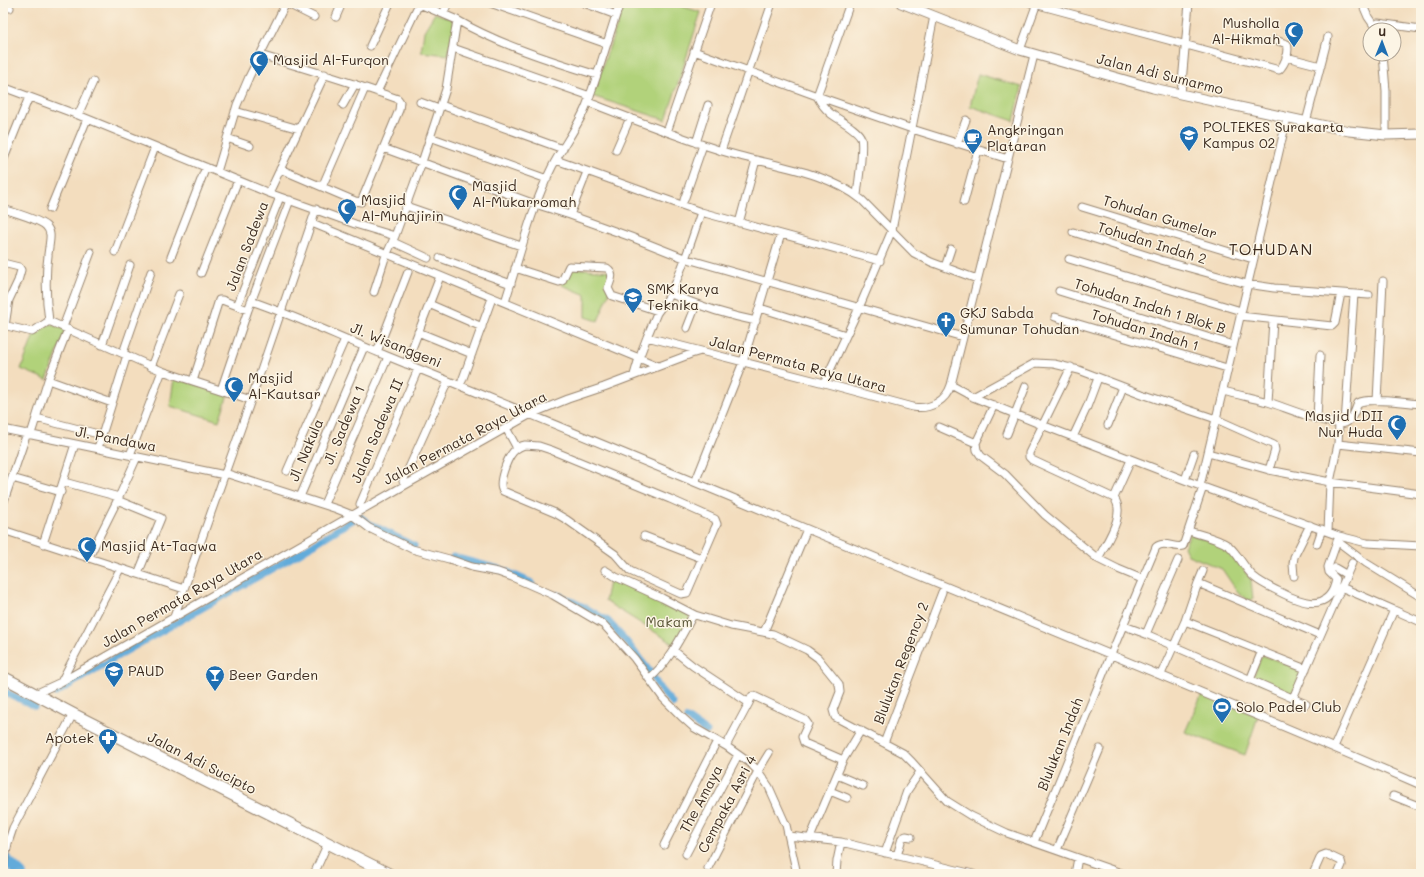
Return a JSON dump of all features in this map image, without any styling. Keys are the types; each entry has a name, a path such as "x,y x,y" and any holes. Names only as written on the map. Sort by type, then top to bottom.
{"highway":[{"name":"Jalan Adi Sucipto","path":"3,677 389,874"}],"main road":[{"name":"Jalan Adi Sumarmo","path":"901,3 1034,55 1286,123 1306,122 1358,133 1386,135 1421,134"}],"street":[{"path":"217,172 235,111 249,78 286,3 314,17"},
{"path":"336,17 342,3"},
{"path":"370,46 390,3"},
{"path":"444,14 448,3"},
{"path":"490,3 607,44"},
{"path":"584,3 616,15"},
{"path":"505,302 535,204 556,160 578,123 589,99 620,3"},
{"path":"667,132 711,3"},
{"path":"721,151 772,3"},
{"path":"850,3 817,96 821,104 829,112 858,133 861,138 861,157 857,196"},
{"path":"1180,94 1189,3"},
{"path":"1362,3 1368,17 1372,22"},
{"path":"1020,50 1035,4 1077,14 1277,70 1281,68 1286,57 1288,46 1283,42 1275,40"},
{"path":"377,92 417,8 422,5 457,20 481,33 553,61 597,75"},
{"path":"824,382 859,308 892,230 934,16"},
{"path":"374,292 422,162 446,89 457,20"},
{"path":"1402,28 1421,29"},
{"path":"1306,122 1328,37"},
{"path":"452,48 589,99 630,118 699,144 821,178 837,185 857,196 914,253 931,262 977,279"},
{"path":"694,51 912,130 1008,159"},
{"path":"260,55 355,84 398,99 400,102 399,110 361,202 355,201 280,169"},
{"name":"Jalan Permata Raya Utara","path":"35,694 61,682 174,617 354,518 507,430 568,399 701,351 824,382 902,404 924,408 942,399 948,394 951,385 1034,55"},
{"path":"1286,57 1320,66"},
{"path":"1384,62 1386,91 1386,135"},
{"path":"269,193 325,74"},
{"path":"78,115 93,82"},
{"path":"343,105 355,84"},
{"path":"3,87 87,118 269,193 316,209 394,239 428,258"},
{"path":"322,187 365,88"},
{"path":"3,161 29,97"},
{"path":"420,102 440,107 562,149"},
{"path":"684,200 708,105"},
{"path":"235,111 299,129"},
{"path":"50,209 87,118"},
{"path":"616,150 630,118"},
{"path":"958,144 966,120"},
{"path":"1286,123 1227,368 1202,486 1189,531 1225,544 1234,552 1252,574 1261,581 1298,601 1308,603 1323,600 1331,593 1336,580 1329,572 1328,568 1338,539"},
{"path":"430,137 547,179"},
{"path":"227,138 250,146"},
{"path":"115,252 155,147"},
{"path":"383,148 535,204 631,237 684,258 963,337"},
{"path":"964,202 978,150"},
{"path":"556,160 701,212 880,261"},
{"path":"739,223 756,160"},
{"path":"171,257 206,168"},
{"path":"570,215 587,172"},
{"path":"201,273 238,180"},
{"name":"Jalan Sadewa","path":"237,306 280,197"},
{"path":"221,390 248,310 290,200"},
{"path":"406,206 521,246"},
{"name":"Tohudan Gumelar","path":"1082,207 1253,259"},
{"path":"3,209 43,223 49,230 51,236 47,259 45,289 49,321"},
{"path":"174,617 251,400 316,209"},
{"path":"634,375 639,358 658,311 671,294 682,269 684,258 701,212"},
{"path":"271,221 280,225"},
{"path":"312,223 658,366"},
{"name":"Tohudan Indah 2","path":"1073,232 1161,260 1247,284 1369,295"},
{"path":"696,480 742,362 782,234"},
{"path":"262,244 272,247"},
{"path":"945,267 951,249"},
{"path":"3,504 36,418 91,252"},
{"path":"440,258 511,284"},
{"path":"1069,259 1240,314 1273,320 1332,326 1335,323 1341,293"},
{"path":"3,263 19,267 20,270 18,281 10,300 4,325 32,332 49,321"},
{"path":"102,344 130,265"},
{"path":"515,268 557,282 562,281 570,266 607,268 612,274 608,288 612,296 658,311"},
{"path":"98,448 125,354 151,272"},
{"path":"377,352 408,272"},
{"path":"406,364 439,279"},
{"path":"1377,401 1383,281"},
{"name":"Tohudan Indah 1 Blok B","path":"1059,291 1233,345"},
{"path":"151,367 179,294"},
{"path":"671,294 696,305 727,315 756,321"},
{"path":"1317,544 1325,531 1330,482 1342,424 1354,294"},
{"path":"193,381 219,300 248,310"},
{"name":"Jl. Wisanggeni","path":"252,301 281,311 388,357 536,416 807,530 1334,747 1421,785"},
{"path":"462,381 491,301"},
{"path":"429,304 482,327"},
{"path":"687,328 696,305"},
{"path":"760,308 846,335"},
{"name":"Tohudan Indah 1","path":"1055,317 1227,368"},
{"path":"1268,402 1273,320"},
{"path":"49,321 151,367 251,400"},
{"path":"418,332 472,354"},
{"path":"647,337 701,351"},
{"path":"287,471 345,339"},
{"name":"Jl. Nakula","path":"300,497 364,347"},
{"path":"1318,419 1320,355"},
{"name":"Jl. Sadewa 1","path":"324,504 388,357"},
{"path":"971,396 1031,364 1042,363 1071,367 1123,387 1216,419 1274,445 1275,450 1269,470"},
{"path":"1071,367 1029,453 1031,460 1114,498 1119,506 1119,516 1098,558"},
{"name":"Jalan Sadewa II","path":"360,504 418,369"},
{"path":"89,557 118,498 162,371"},
{"path":"1073,437 1098,378"},
{"path":"48,380 112,403"},
{"path":"403,481 448,381"},
{"path":"951,385 971,396 1131,460 1325,531 1338,539 1366,563 1421,597"},
{"path":"1007,434 1026,386"},
{"path":"1108,425 1123,387"},
{"path":"1223,391 1268,402 1318,419 1342,424"},
{"path":"1342,424 1354,414 1358,403 1363,401 1421,404"},
{"path":"994,405 976,443 979,453 985,460 1004,474 1045,515 1098,558 1105,563 1142,579"},
{"path":"36,418 102,435"},
{"path":"939,427 976,443"},
{"name":"Jl. Pandawa","path":"3,429 225,474 324,504 412,549 472,567 506,574 553,596 584,613 608,628 652,676 663,698 683,718 693,727 717,741 727,744 738,755 750,762 758,771 769,787 786,825 797,874"},
{"path":"507,430 517,448"},
{"path":"43,544 61,492 75,444"},
{"path":"1338,444 1421,453"},
{"path":"525,445 539,446 714,517 716,520 716,526 688,591 681,594 630,571 615,554 567,520 555,513 502,492 500,487 501,478 510,456 517,448 525,445"},
{"path":"1208,453 1269,470 1330,482 1421,494"},
{"path":"1185,480 1194,454"},
{"path":"1114,498 1131,460"},
{"path":"12,478 61,492"},
{"path":"64,482 118,498 161,518 138,574"},
{"path":"1294,576 1294,557 1310,525"},
{"path":"3,530 184,588"},
{"path":"764,632 807,530"},
{"name":"Blulukan Indah","path":"1034,842 1156,547 1164,544 1182,547 1189,531"},
{"path":"644,536 701,558"},
{"path":"1338,539 1367,543 1421,546"},
{"path":"1146,634 1178,560"},
{"path":"1293,698 1352,563"},
{"path":"1335,568 1347,575"},
{"path":"606,570 616,577 695,615 731,626 764,632 799,645 818,658 837,680 840,687 840,692 833,707 834,715 908,757 947,801 984,823 1124,874"},
{"path":"61,682 119,571"},
{"path":"1162,672 1185,621 1203,571"},
{"path":"1198,583 1320,635"},
{"path":"1341,586 1421,622"},
{"name":"Blulukan Regency 2","path":"884,743 942,592"},
{"path":"1334,747 1394,610"},
{"path":"652,676 673,650 692,617 695,615"},
{"path":"1185,621 1262,653 1306,669"},
{"path":"1127,627 1306,704"},
{"path":"673,650 693,666 749,703"},
{"path":"1250,680 1262,653"},
{"path":"727,744 752,696 754,696 805,720 808,724 802,737 804,743 843,760"},
{"path":"3,866 9,837 14,824 73,714"},
{"path":"810,838 843,760 861,730"},
{"path":"664,845 717,741"},
{"path":"1057,850 1100,749"},
{"name":"Cempaka Asri 4","path":"708,868 758,771 769,753"},
{"name":"The Amaya","path":"686,854 738,755"},
{"path":"885,853 907,792 920,772"},
{"path":"837,775 862,786"},
{"path":"830,791 847,798"},
{"path":"1393,796 1421,807"},
{"path":"789,836 842,842 948,871 973,874"},
{"path":"897,856 902,838 911,836"},
{"path":"836,874 837,861 842,842"},
{"path":"314,874 328,843"},
{"path":"1313,874 1321,856 1326,854 1341,861 1342,865 1338,874"},
{"path":"1075,874 1078,858"}],"green space":[{"path":"625,3 670,3 701,12 666,120 592,96"},
{"path":"435,13 455,20 448,55 421,52 424,31"},
{"path":"978,74 1022,87 1014,121 970,106"},
{"path":"569,268 610,271 609,294 598,321 586,317 586,295 562,285"},
{"path":"50,324 66,330 47,380 21,369 34,335"},
{"path":"174,378 228,394 219,421 170,406"},
{"path":"1190,534 1226,547 1251,580 1253,599 1249,601 1237,591 1222,569 1188,555 1184,547"},
{"name":"Makam","path":"610,577 691,615 674,644 605,601"},
{"path":"1262,655 1302,670 1292,696 1252,679"},
{"name":"Solo Padel Club","path":"1202,694 1258,716 1245,755 1185,732"}],"waterway":[{"path":"56,693 123,653 298,554 359,516 370,524 414,546"},
{"path":"453,557 503,570 532,583"},
{"path":"558,595 586,608 608,621 626,641 650,672 660,689 673,704"},
{"path":"3,691 35,706"},
{"path":"687,718 707,732"},
{"path":"3,857 21,874"}],"place":[{"name":"Musholla Al-Hikmah","path":"1294,48"},
{"name":"Masjid Al-Furqon","path":"259,77"},
{"name":"POLTEKES Surakarta Kampus 02","path":"1189,152"},
{"name":"Angkringan Plataran","path":"973,155"},
{"name":"Masjid Al-Mukarromah","path":"458,211"},
{"name":"Masjid Al-Muhajirin","path":"347,225"},
{"name":"SMK Karya Teknika","path":"633,314"},
{"name":"GKJ Sabda Sumunar Tohudan","path":"946,338"},
{"name":"Masjid Al-Kautsar","path":"234,403"},
{"name":"Masjid LDII Nur Huda","path":"1397,441"},
{"name":"Masjid At-Taqwa","path":"87,563"},
{"name":"PAUD","path":"114,688"},
{"name":"Beer Garden","path":"215,692"},
{"name":"Solo Padel Club","path":"1222,724"},
{"name":"Apotek","path":"108,755"}],"district":[{"name":"TOHUDAN","path":"1271,249"}]}
